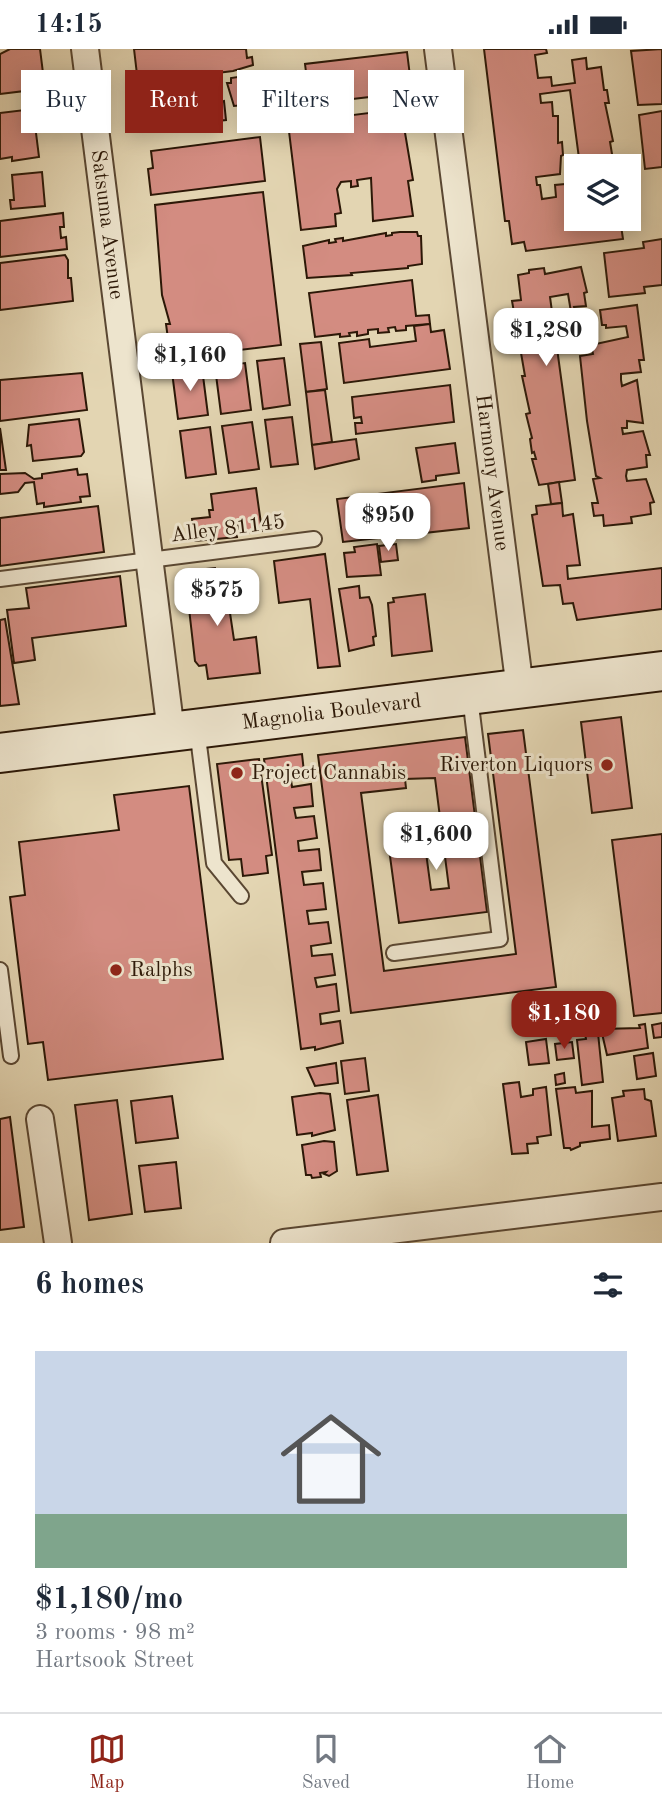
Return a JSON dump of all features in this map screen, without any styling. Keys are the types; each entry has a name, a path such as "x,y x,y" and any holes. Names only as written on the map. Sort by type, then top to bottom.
{"main road":[{"name":"Magnolia Boulevard","path":"0,753 662,671"}],"street":[{"name":"Satsuma Avenue","path":"85,49 148,560 184,730"},
{"name":"Harmony Avenue","path":"438,49 520,689"},
{"path":"40,1119 58,1243"},
{"path":"284,1243 662,1197"}],"lane":[{"name":"Alley 81145","path":"0,579 314,539"},
{"path":"394,953 500,939 470,696"},
{"path":"184,730 214,863 241,896"},
{"path":"0,970 11,1056"}],"building":[{"path":"10,49 40,49 43,70 21,70 21,91 0,94 0,54"},
{"path":"134,49 246,49 247,58 252,57 253,65 223,72 223,70 136,70"},
{"path":"484,49 546,49 547,53 535,55 538,78 551,77 552,86 575,83 572,60 586,58 587,69 601,67 609,103 605,103 613,141 610,142 612,154 578,154 570,90 540,94 541,103 552,102 553,116 558,116 558,143 562,142 563,155 560,174 536,177 537,185 540,185 542,199 556,197 555,185 564,184 564,231 622,231 623,239 526,251 524,242 512,244 509,221 505,221"},
{"path":"662,49 662,104 638,105 631,51"},
{"path":"407,52 409,70 368,70 368,97 354,99 354,70 306,70 305,64"},
{"path":"237,77 237,106 234,106 227,83 231,83 231,78"},
{"path":"224,101 226,120 223,120"},
{"path":"21,110 21,133 36,133 39,157 12,161 12,157 0,159 0,113"},
{"path":"662,111 662,167 645,169 639,115"},
{"path":"368,113 368,133 405,133 413,180 408,181 413,216 373,221 371,178 357,180 358,186 351,187 351,181 341,182 337,189 341,213 335,214 336,226 301,230 289,133 354,133 354,115"},
{"path":"260,137 265,181 151,195 148,169 153,168 151,151"},
{"path":"42,172 45,206 11,209 10,200 14,200 12,175"},
{"path":"263,192 281,345 173,358 166,324 170,324 162,295 155,205"},
{"path":"63,213 64,227 60,227 61,238 66,237 67,249 0,257 0,221"},
{"path":"417,232 418,236 421,236 422,264 408,268 351,273 352,275 307,278 303,246 329,240 329,243 336,242 335,239 343,238 343,241"},
{"path":"662,239 662,285 644,287 645,293 609,297 604,253 644,248 643,242"},
{"path":"65,255 73,301 0,310 0,263"},
{"path":"581,267 587,292 584,293 586,306 574,307 575,311 571,312 568,294 550,297 575,480 539,485 532,459 536,459 534,452 532,453 532,438 526,414 530,413 512,301 521,300 518,275 544,268 545,274"},
{"path":"412,280 416,316 429,315 430,324 406,326 406,330 396,331 395,327 388,328 389,332 368,330 368,334 357,336 357,332 349,333 350,336 340,337 340,334 315,337 309,293"},
{"path":"637,305 644,360 639,360 641,372 621,374 621,380 622,386 637,380 643,423 627,421 627,428 622,428 623,434 643,431 650,455 646,455 647,467 627,470 626,476 627,481 646,479 654,502 650,503 651,514 631,517 632,523 604,526 603,515 594,516 592,503 598,503 593,479 600,478 596,476 580,356 593,354 591,345 628,337 626,326 606,328 606,325 602,325 600,310"},
{"path":"430,324 431,332 444,330 450,369 344,383 339,343 369,339 370,347 416,341 414,326"},
{"path":"321,342 327,389 306,392 300,344"},
{"path":"284,358 290,405 263,409 257,361"},
{"path":"245,363 251,410 221,414 215,367"},
{"path":"202,368 208,415 178,419 172,372"},
{"path":"82,373 87,410 0,421 0,380"},
{"path":"450,385 454,422 356,434 355,423 362,423 361,417 354,418 352,397"},
{"path":"325,390 332,442 312,445 306,392"},
{"path":"292,417 298,464 271,467 265,420"},
{"path":"79,419 84,452 81,456 33,461 31,445 27,446 29,425"},
{"path":"252,422 259,469 229,473 222,426"},
{"path":"210,427 216,474 186,478 180,431"},
{"path":"0,428 6,470 0,470"},
{"path":"356,439 359,459 315,469 312,445"},
{"path":"455,443 459,473 436,476 436,480 422,482 416,448"},
{"path":"77,469 78,475 87,474 90,496 80,497 81,502 44,507 44,503 37,504 34,482 25,483 18,492 0,494 0,474 25,473 34,479 42,478 42,474"},
{"path":"559,482 562,503 551,504 548,484"},
{"path":"464,483 469,528 343,542 337,499"},
{"path":"256,488 262,531 239,534 238,522 235,523 237,537 195,541 192,519 210,517 209,510 213,510 211,494"},
{"path":"562,503 563,516 573,514 580,565 567,566 568,579 662,568 662,609 577,620 573,603 563,604 560,585 543,586 532,515 537,514 536,506"},
{"path":"98,506 104,552 0,566 0,518"},
{"path":"377,544 381,575 347,577 344,553 355,552 354,547"},
{"path":"396,544 398,560 381,562 379,546"},
{"path":"325,554 340,666 318,668 310,599 279,603 274,561"},
{"path":"215,568 216,573 229,571 232,600 222,598 224,613 230,613 234,640 256,637 260,673 208,679 206,665 199,666 195,661 187,571"},
{"path":"120,576 126,626 32,638 35,660 14,663 7,610 29,608 26,588"},
{"path":"359,586 360,598 369,597 372,605 376,636 373,637 374,645 349,651 339,589"},
{"path":"425,594 432,651 392,656 388,603 394,602 393,598"},
{"path":"5,619 19,704 0,706 0,620"},
{"name":"Riverton Liquors","path":"621,717 632,808 592,813 581,722"},
{"path":"523,730 556,987 351,1013 318,755 465,737 487,912 399,923 389,849 425,845 431,890 449,888 435,778 405,779 406,788 361,793 384,971 516,954 488,734"},
{"path":"302,754 304,772 290,773 292,787 311,784 313,806 294,808 296,818 314,816 317,838 298,841 299,851 319,849 321,870 302,872 304,885 323,883 326,909 307,911 309,924 328,922 331,943 311,946 312,956 332,954 335,975 315,978 317,987 336,984 339,1011 320,1014 321,1024 340,1021 343,1043 315,1050 315,1047 301,1049 264,759"},
{"path":"259,759 272,855 266,856 268,873 243,876 241,859 229,860 217,764"},
{"name":"Ralphs","path":"189,786 223,1059 48,1080 43,1042 28,1044 10,897 25,895 19,842 119,830 114,795"},
{"path":"662,834 662,1013 634,1016 612,840"},
{"path":"662,1023 662,1037 654,1038 652,1025"},
{"path":"645,1024 648,1048 607,1055 601,1029 640,1028 639,1025"},
{"path":"598,1033 603,1082 582,1085 577,1040 586,1039 585,1034"},
{"path":"546,1039 549,1063 529,1065 526,1042"},
{"path":"572,1042 574,1058 557,1060 555,1044"},
{"path":"653,1053 656,1076 637,1079 634,1056"},
{"path":"365,1058 369,1091 345,1094 341,1061"},
{"path":"336,1063 338,1083 315,1086 307,1068"},
{"path":"564,1073 565,1083 556,1085 555,1075"},
{"path":"519,1082 521,1097 533,1095 533,1089 546,1087 551,1135 537,1137 538,1143 527,1144 528,1153 512,1154 503,1084"},
{"path":"575,1087 576,1093 592,1091 592,1127 609,1125 610,1139 580,1143 580,1146 571,1150 564,1148 556,1089"},
{"path":"644,1089 645,1099 651,1101 656,1136 618,1141 612,1098 624,1096 623,1091"},
{"path":"330,1094 335,1130 312,1136 312,1133 297,1135 292,1097"},
{"path":"378,1095 388,1171 357,1175 347,1100"},
{"path":"172,1096 178,1138 136,1143 131,1101"},
{"path":"117,1100 132,1214 89,1220 75,1105"},
{"path":"10,1117 24,1227 0,1230 0,1119"},
{"path":"334,1142 337,1171 329,1176 324,1174 326,1172 320,1173 321,1177 312,1178 311,1175 306,1175 302,1145"},
{"path":"176,1162 181,1208 145,1212 139,1166"}],"place":[{"name":"Riverton Liquors","path":"607,765"},
{"name":"Project Cannabis","path":"237,773"},
{"name":"Ralphs","path":"116,970"}]}
